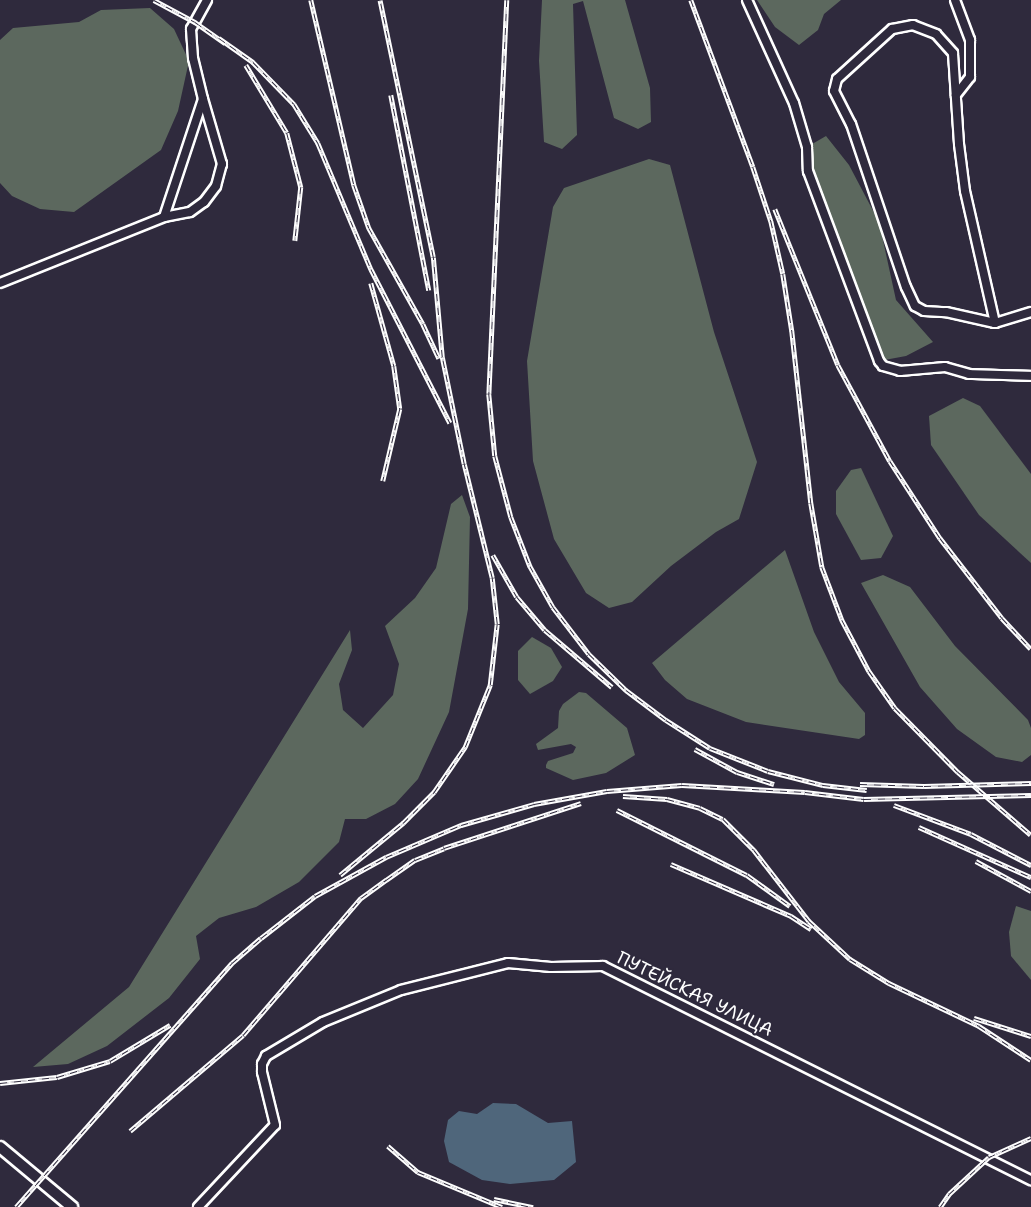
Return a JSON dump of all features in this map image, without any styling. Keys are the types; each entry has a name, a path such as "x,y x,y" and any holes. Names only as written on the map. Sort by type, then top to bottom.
{"street":[{"path":"0,283 164,217 190,212 204,202 216,186 222,164 193,58 191,29 207,0"},
{"path":"747,0 794,103 807,147 808,171 879,361 883,366 900,371 945,367 969,374 1031,376"},
{"path":"955,0 970,40 970,77 956,95"},
{"path":"995,323 965,191 953,53 936,34 913,25 892,28 837,79 834,91 851,124 906,287 915,306 924,310 946,312 995,323 1031,312"},
{"path":"164,217 203,99"},
{"name":"ПУТЕЙСКАЯ УЛИЦА","path":"198,1207 275,1125 262,1072 262,1064 266,1056 322,1022 401,990 508,963 551,967 603,966 1031,1180"},
{"path":"0,1147 72,1207"}],"shaded area":[{"path":"542,0 625,0 650,88 651,122 638,129 614,118 583,1 573,4 577,135 562,149 544,142 539,61"},
{"path":"757,0 841,0 824,14 818,30 799,45 775,27"},
{"path":"150,8 174,29 189,61 178,111 161,150 74,212 40,209 12,196 0,183 0,40 13,28 79,22 101,10"},
{"path":"826,136 849,165 879,222 896,300 933,342 906,356 879,361 808,171 807,147"},
{"path":"649,159 670,165 714,332 757,462 739,519 716,532 671,566 632,602 609,608 586,593 554,539 533,461 527,361 553,207 564,188"},
{"path":"963,398 980,406 1031,474 1031,563 979,515 931,445 929,416"},
{"path":"861,468 893,536 881,558 861,560 836,514 836,491 851,470"},
{"path":"462,495 470,517 468,609 449,712 418,779 395,804 366,819 345,819 339,842 299,882 256,907 219,918 196,936 200,959 169,998 107,1046 68,1064 33,1067 129,987 350,630 352,650 339,684 343,710 363,728 393,695 399,664 385,626 415,598 436,568 451,504"},
{"path":"785,550 814,632 839,682 865,713 865,735 859,739 746,722 687,699 665,680 652,663"},
{"path":"883,575 910,587 955,646 1028,720 1031,728 1031,755 1022,762 996,757 957,729 920,687 861,583"},
{"path":"532,637 551,648 562,667 553,681 530,694 518,680 518,651"},
{"path":"579,692 586,693 627,728 635,755 606,773 573,780 546,768 546,765 548,761 573,753 576,747 571,744 538,750 536,744 558,728 559,711 563,704"},
{"path":"1016,906 1031,911 1031,980 1011,956 1009,932"}],"water":[{"path":"493,1103 516,1104 548,1123 572,1121 576,1162 554,1180 510,1184 482,1180 449,1162 444,1141 448,1120 459,1111 477,1114"}],"railway":[{"path":"154,0 195,22 225,43"},
{"path":"311,0 354,185 369,228 423,324 439,359"},
{"path":"340,875 403,823 434,792 465,747 490,685 497,624 492,578 464,464 442,357 433,257 380,0"},
{"path":"507,0 489,394 495,456 511,517 530,566 553,607 589,654 626,690 666,720 710,748 768,771 823,785 867,790"},
{"path":"691,0 771,221 783,274 792,331 811,503 822,567 842,620 869,671 895,708 958,772 1031,835"},
{"path":"219,38 253,62 294,104 318,143 371,269 450,423"},
{"path":"246,65 287,133 301,187 295,241"},
{"path":"391,95 429,290"},
{"path":"775,209 838,365 890,461 940,538 1002,618 1031,649"},
{"path":"371,283 394,366 400,409 383,481"},
{"path":"493,555 517,597 545,630 612,687"},
{"path":"695,749 737,772 774,784"},
{"path":"860,784 924,786 1031,783"},
{"path":"16,1207 232,963 261,938 315,896 386,857 461,825 534,804 607,791 682,785 805,792 864,799 1031,795"},
{"path":"623,796 667,799 700,808 723,819 754,850 809,921 850,959 889,983 979,1026 1031,1060"},
{"path":"130,1131 243,1035 361,898 415,860 444,848 581,803"},
{"path":"894,805 971,834 1031,865"},
{"path":"617,810 747,875 790,906"},
{"path":"919,827 1031,877"},
{"path":"976,861 1031,891"},
{"path":"671,864 791,916 811,929"},
{"path":"974,1018 1031,1036"},
{"path":"0,1083 57,1077 110,1061 170,1025"},
{"path":"940,1207 949,1194 989,1157 1031,1138"},
{"path":"388,1146 418,1172 502,1207"},
{"path":"494,1199 533,1207"}]}
